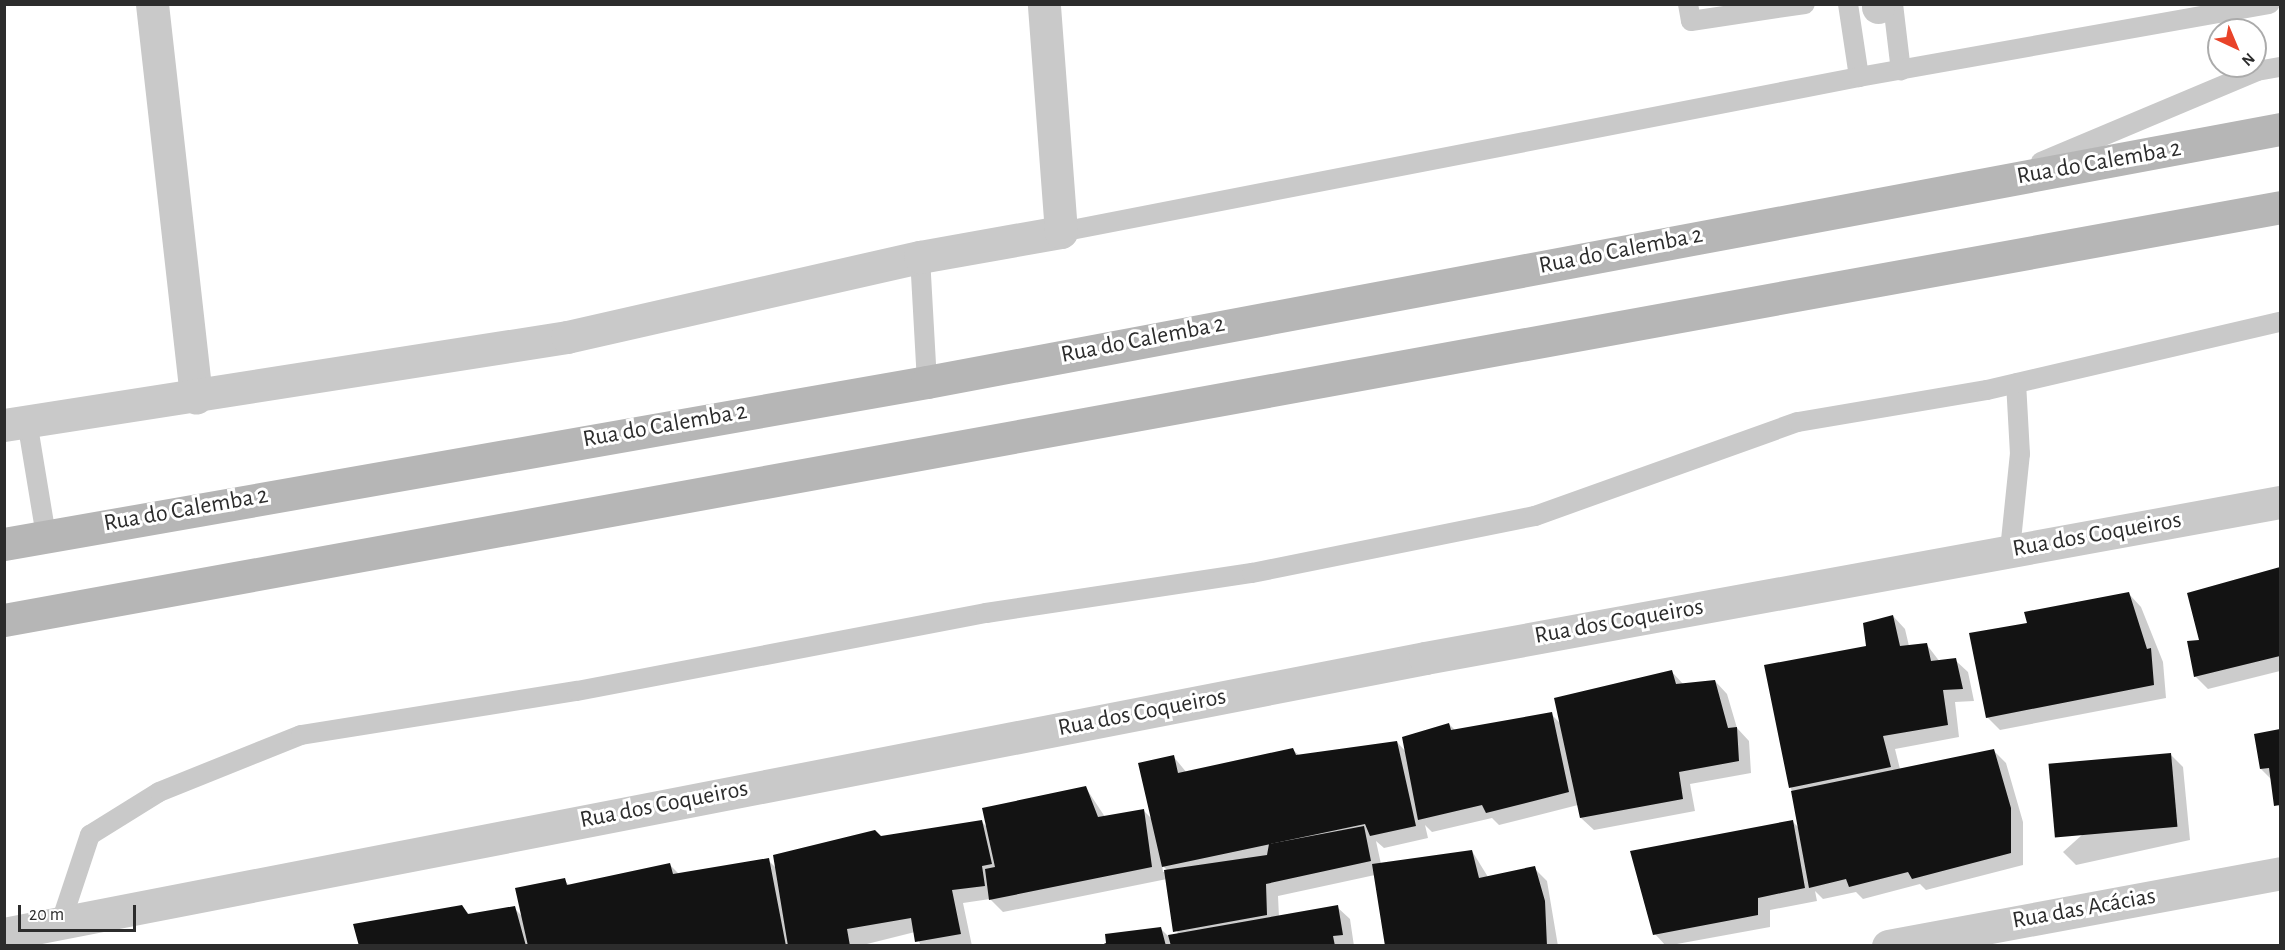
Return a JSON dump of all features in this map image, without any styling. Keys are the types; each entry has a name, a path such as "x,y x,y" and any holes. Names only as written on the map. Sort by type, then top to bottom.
{"main road":[{"name":"Rua do Calemba 2","path":"4,544 927,382 2280,129"},
{"path":"4,620 2280,207"}],"street":[{"path":"152,4 196,398"},
{"path":"16,423 196,398 567,337 920,258 1061,232 1044,4"},
{"name":"Rua dos Coqueiros","path":"4,934 2010,550 2280,502"},
{"name":"Rua das Acácias","path":"1888,945 2280,873"}],"lane":[{"path":"1688,4 1691,21 1805,4"},
{"path":"1061,232 1859,77 2270,4"},
{"path":"1859,77 1874,5"},
{"path":"1874,5 1900,71"},
{"path":"1998,181 2257,71 2280,67"},
{"path":"920,258 927,382"},
{"path":"61,922 90,835 159,792 301,735 1414,541 1535,516 1798,422 2016,383 2280,322"},
{"path":"2010,550 2020,454 2016,383"},
{"path":"16,423 46,536"}],"building":[{"path":"2280,567 2280,656 2194,677 2187,641 2199,640 2187,593"},
{"path":"2129,592 2147,649 2151,648 2154,685 1986,718 1969,633 2027,623 2024,612"},
{"path":"1893,615 1900,646 1927,643 1931,661 1956,658 1963,689 1943,690 1948,725 1883,736 1891,767 1789,788 1764,665 1866,646 1863,623"},
{"path":"1672,670 1676,684 1715,680 1728,728 1737,727 1739,761 1679,772 1683,799 1580,818 1554,698"},
{"path":"1552,712 1569,792 1486,813 1482,805 1418,820 1402,737 1449,723 1451,730"},
{"path":"2280,729 2280,805 2274,806 2269,768 2260,769 2254,734"},
{"path":"1397,741 1416,826 1370,836 1365,824 1162,867 1138,763 1174,755 1178,773 1293,748 1296,755"},
{"path":"1994,749 2011,808 2011,853 1912,879 1908,872 1849,887 1846,879 1809,888 1791,791"},
{"path":"2171,753 2177,827 2055,837 2048,764"},
{"path":"1086,786 1098,817 1144,809 1152,867 989,900 985,869 995,867 982,808"},
{"path":"982,820 992,864 982,866 985,886 952,890 961,934 915,942 911,918 847,929 850,946 788,946 773,855 875,830 881,836"},
{"path":"1793,820 1805,888 1758,898 1758,915 1653,935 1630,851"},
{"path":"1364,826 1371,861 1266,884 1267,915 1173,932 1164,870 1267,855 1269,844"},
{"path":"1472,850 1479,878 1535,866 1545,901 1547,946 1385,946 1372,864"},
{"path":"769,858 786,946 528,946 515,888 565,878 567,885 670,863 673,874"},
{"path":"462,905 468,914 515,906 526,946 359,946 353,924"},
{"path":"1338,905 1343,935 1333,936 1335,946 1171,946 1168,935"},
{"path":"1161,927 1166,946 1099,946 1106,943 1105,934"}]}
